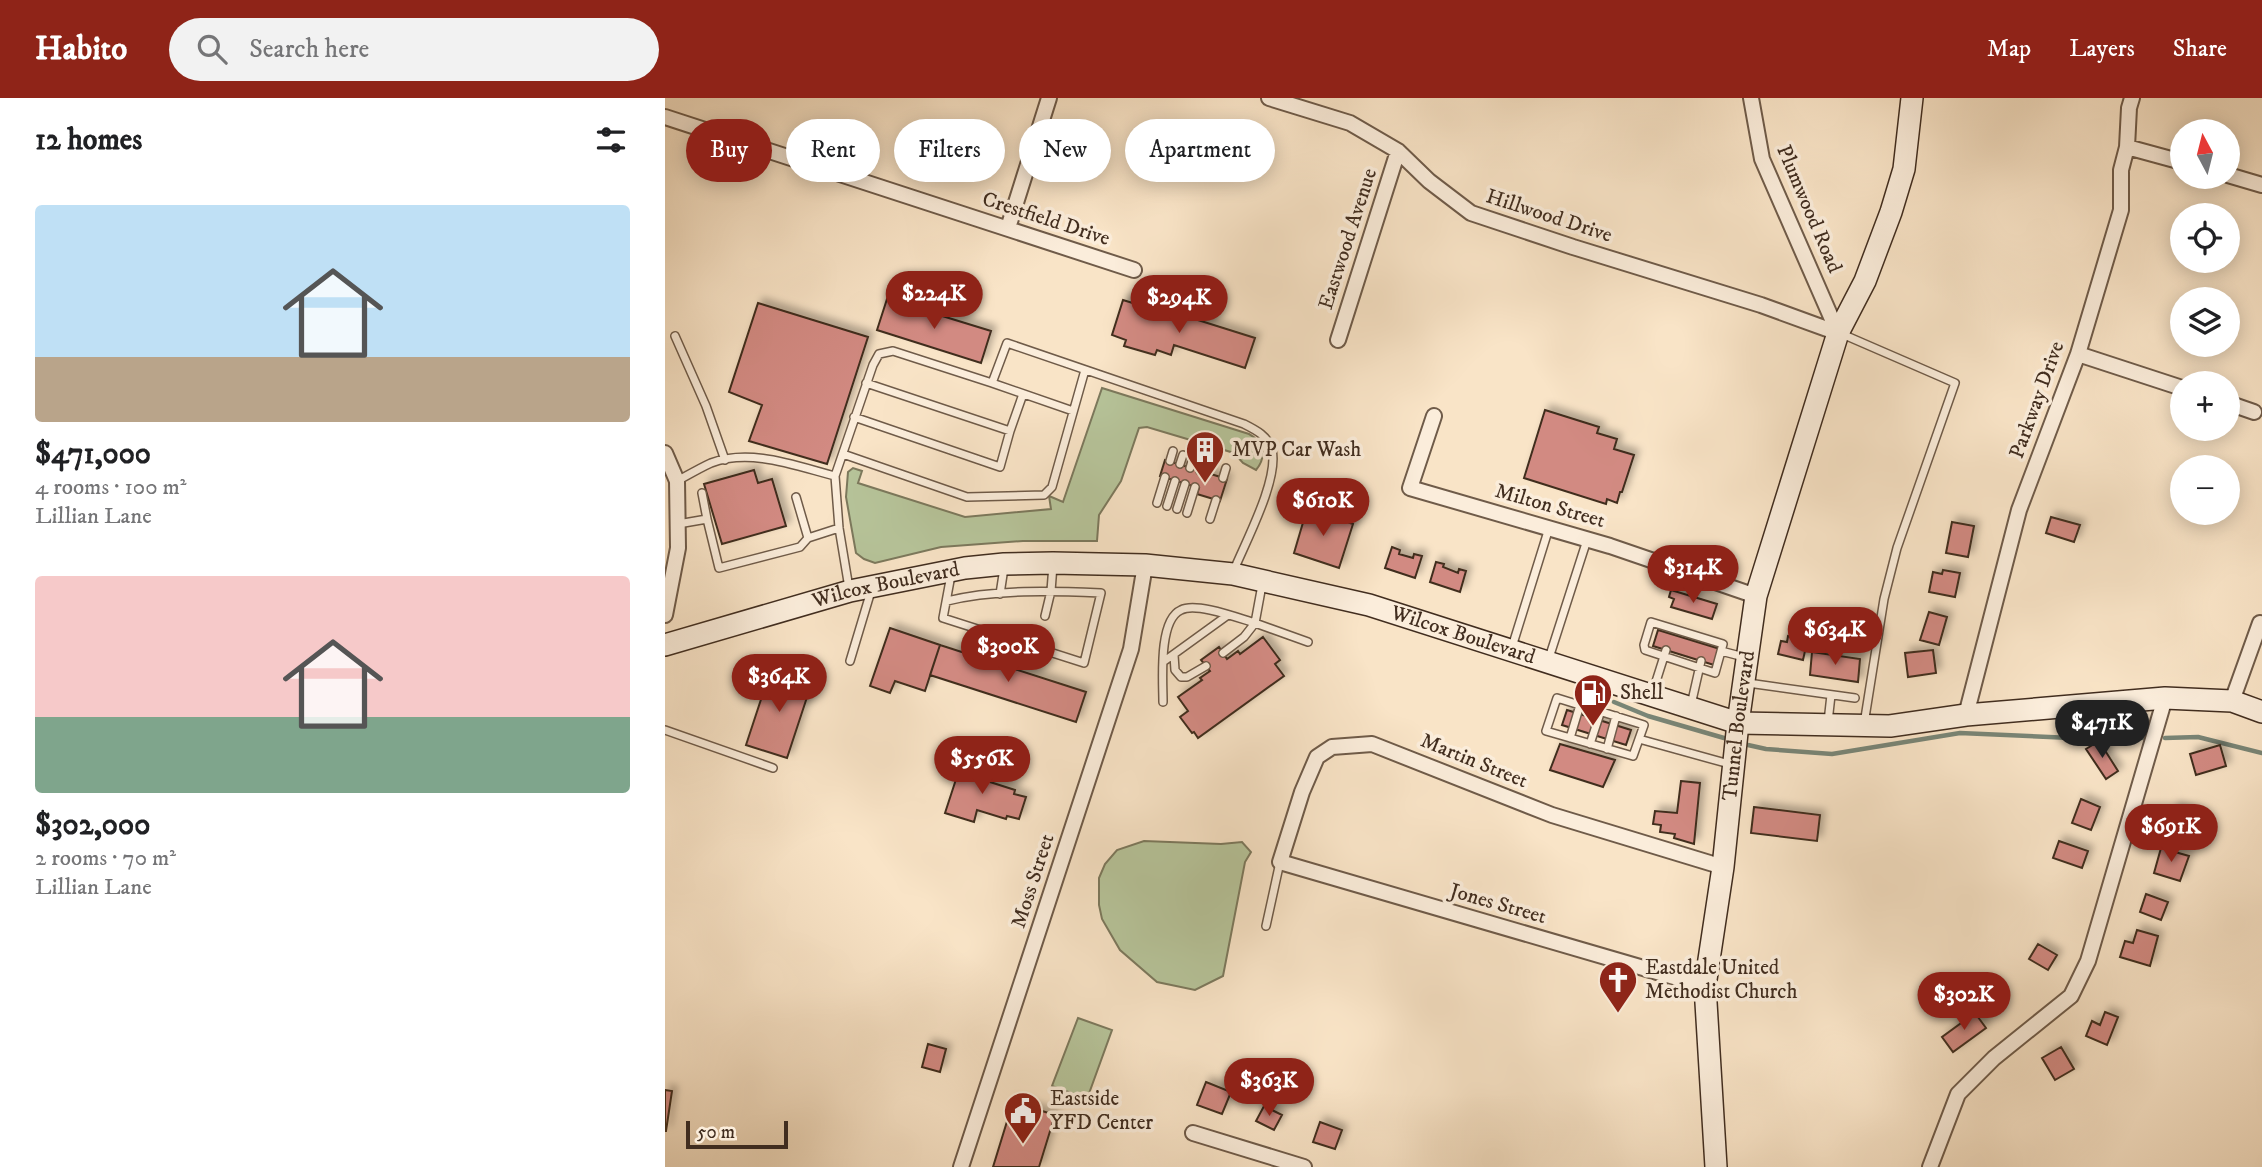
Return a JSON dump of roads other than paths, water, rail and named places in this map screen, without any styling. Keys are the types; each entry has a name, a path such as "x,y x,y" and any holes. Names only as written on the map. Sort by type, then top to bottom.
{"main road":[{"name":"Tunnel Boulevard","path":"1716,1167 1705,986 1723,867 1738,723 1756,596 1838,332 1865,281 1891,212 1904,169 1912,98"},
{"name":"Wilcox Boulevard","path":"665,645 850,591 951,571 1004,564 1145,565 1233,574 1369,605 1738,723 1890,726 1966,715 2165,698 2232,701 2262,712"}],"street":[{"path":"1007,228 1049,98"},
{"name":"Hillwood Drive","path":"1269,98 1350,123 1398,151 1429,181 1471,213 1838,332"},
{"name":"Plumwood Road","path":"1751,98 1762,159 1838,332"},
{"name":"Parkway Drive","path":"1966,715 2019,510 2078,354 2121,210 2121,170 2127,147 2132,98"},
{"name":"Crestfield Drive","path":"665,117 1134,270"},
{"path":"2127,147 2170,159"},
{"name":"Eastwood Avenue","path":"1338,340 1398,151"},
{"path":"2240,179 2262,185"},
{"path":"2078,354 2170,384"},
{"path":"2240,407 2253,412"},
{"name":"Milton Street","path":"1434,416 1410,488 1549,527 1756,596"},
{"path":"665,453 677,481 678,524 678,548 665,615"},
{"name":"Moss Street","path":"961,1167 1131,649 1145,565"},
{"path":"2232,701 2260,623"},
{"path":"1930,1167 1958,1094 1994,1058 2071,996 2088,961 2165,698"},
{"name":"Martin Street","path":"1280,862 1302,792 1317,757 1332,747 1372,744 1552,815 1723,867"},
{"name":"Jones Street","path":"1280,862 1705,986"},
{"path":"1193,1133 1304,1167"}],"lane":[{"path":"1838,332 1955,383 1897,548 1884,599 1864,725"},
{"path":"675,336 706,406 725,460"},
{"path":"992,383 1007,343 1244,424 1261,433 1272,448 1269,486 1233,574"},
{"path":"850,591 839,528 835,476 866,383 879,354 893,351 1073,411"},
{"path":"843,454 967,497 1044,495 1052,487 1085,370"},
{"path":"866,383 1010,432"},
{"path":"854,417 1000,467 1023,394"},
{"path":"1170,461 1173,452"},
{"path":"1180,464 1183,455"},
{"path":"677,481 712,463 738,457 777,461 835,476"},
{"path":"1190,468 1193,458"},
{"path":"1200,471 1203,461"},
{"path":"1223,478 1226,468"},
{"path":"1157,503 1164,477"},
{"path":"1167,506 1175,481"},
{"path":"1177,509 1185,484"},
{"path":"1187,513 1195,487"},
{"path":"702,493 719,568 800,547 808,538 839,528"},
{"path":"796,496 808,538"},
{"path":"1210,519 1216,500"},
{"path":"678,524 707,519"},
{"path":"1511,650 1549,527"},
{"path":"1547,662 1587,539"},
{"path":"1045,616 1051,591 1053,563"},
{"path":"1000,594 1004,564"},
{"path":"947,601 965,596 1051,591 1101,593 1084,663 943,618 951,571"},
{"path":"1223,653 1244,637 1255,623 1263,581"},
{"path":"850,661 872,587"},
{"path":"1163,702 1166,630 1171,619 1180,610 1191,608 1227,615 1308,642"},
{"path":"1163,662 1227,615"},
{"path":"1651,622 1706,642 1723,644 1715,673 1700,665 1665,654 1645,650 1651,622"},
{"path":"1721,651 1747,657"},
{"path":"1652,695 1665,654"},
{"path":"1174,655 1175,670 1181,677 1187,677 1206,666"},
{"path":"1690,708 1700,665"},
{"path":"1590,744 1611,682"},
{"path":"1743,682 1855,698"},
{"path":"1828,723 1831,695"},
{"path":"1557,698 1580,705 1644,724 1633,756 1546,731 1557,698"},
{"path":"1570,738 1580,705"},
{"path":"1607,749 1616,716"},
{"path":"665,730 773,768"},
{"path":"1639,739 1733,765"},
{"path":"1266,926 1280,862"}],"waterway":[{"path":"1614,702 1648,716 1724,738"},
{"path":"1748,745 1832,754 1960,733 2094,739 2142,738"},
{"path":"2165,738 2198,737 2262,753"}],"place":[{"name":"MVP Car Wash","path":"1205,484"},
{"name":"Shell","path":"1593,727"},
{"name":"Eastdale United Methodist Church","path":"1618,1014"},
{"name":"Eastside YFD Center","path":"1023,1145"}]}
